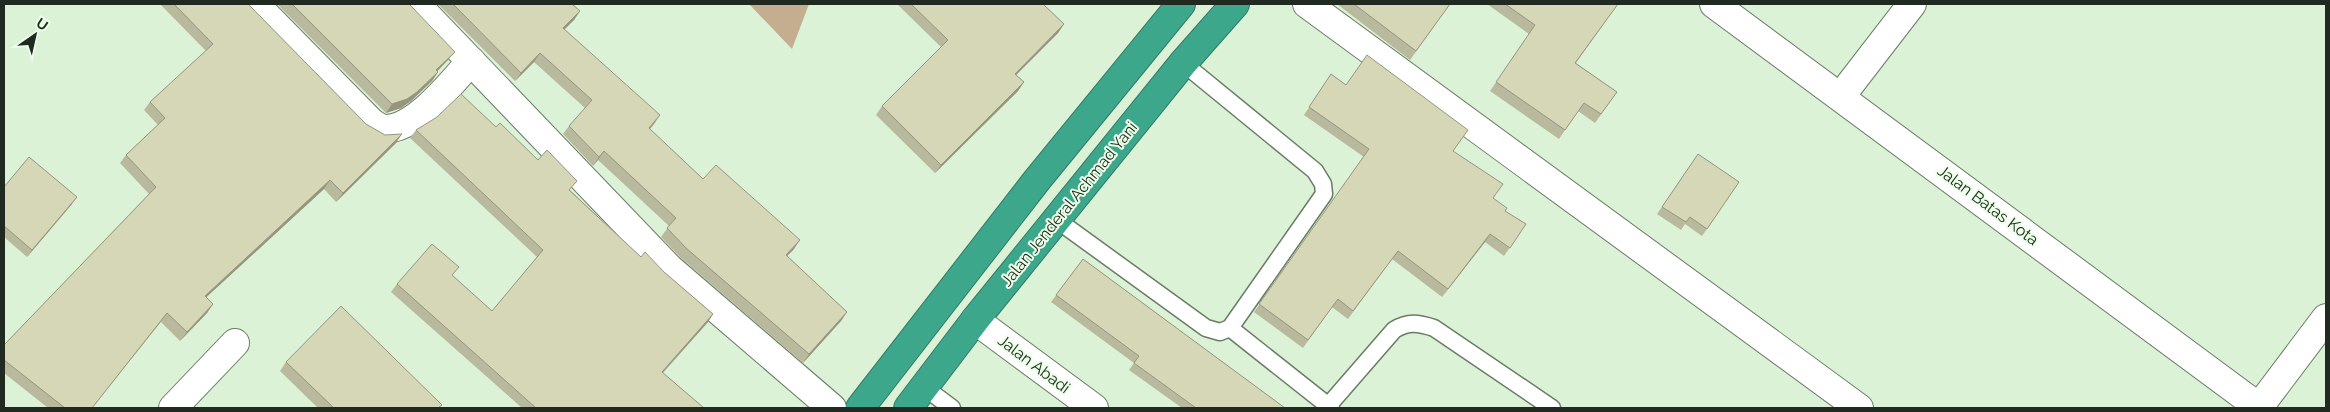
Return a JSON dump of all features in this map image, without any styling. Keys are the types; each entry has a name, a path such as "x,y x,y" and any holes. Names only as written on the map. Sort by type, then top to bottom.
{"highway":[{"path":"860,408 1037,180 1181,4"},
{"name":"Jalan Jenderal Achmad Yani","path":"916,398 975,320 1184,63 1235,4"}],"street":[{"path":"255,4 371,122 384,129 402,125 425,109 471,61"},
{"path":"416,4 669,268 832,408"},
{"path":"1307,4 1859,408"},
{"name":"Jalan Batas Kota","path":"1714,4 1841,96 2260,408"},
{"path":"1841,96 1912,4"},
{"path":"2260,408 2326,318"},
{"name":"Jalan Abadi","path":"975,320 1094,408"},
{"path":"173,408 235,343"}],"lane":[{"path":"1057,220 1206,328 1220,332 1230,328 1324,194 1323,184 1315,171 1184,63"},
{"path":"1230,328 1329,407 1394,330 1404,323 1420,323 1434,328 1552,408"},
{"path":"916,398 951,408"}],"shaded area":[{"path":"749,4 809,4 792,49"}],"building":[{"path":"174,4 249,4 366,124 385,135 402,134 343,193 330,180 205,296 213,304 187,332 167,313 92,408 65,408 4,360 4,345 156,187 126,155 165,118 150,102 213,44"},
{"path":"292,4 409,4 455,52 417,92 407,99 392,104"},
{"path":"453,4 572,4 580,11 563,28 660,115 649,128 703,179 716,165 800,240 786,255 847,312 809,354 686,248 667,228 676,218 604,151 599,157 569,126 592,100 540,53 521,73"},
{"path":"911,4 1043,4 1064,24 1015,74 1024,82 941,165 882,106 948,40"},
{"path":"1354,4 1450,4 1416,51"},
{"path":"1505,4 1618,4 1575,63 1617,92 1601,114 1584,103 1565,130 1496,82 1535,25"},
{"path":"1367,55 1468,130 1453,151 1503,184 1493,198 1507,208 1505,211 1526,224 1510,248 1490,234 1448,289 1398,251 1353,311 1338,299 1308,340 1259,304 1369,149 1309,107 1331,74 1346,85"},
{"path":"461,94 496,127 500,123 538,160 547,150 577,181 569,190 641,257 645,252 664,272 713,314 662,372 704,408 536,408 397,284 432,244 459,267 452,275 492,311 543,250 416,130 437,117"},
{"path":"1698,154 1739,182 1707,229 1690,217 1686,222 1662,207"},
{"path":"29,157 77,197 32,250 4,226 4,187"},
{"path":"1083,259 1285,408 1196,408 1134,363 1139,356 1056,295"},
{"path":"341,306 442,405 438,408 334,408 286,362"}]}
